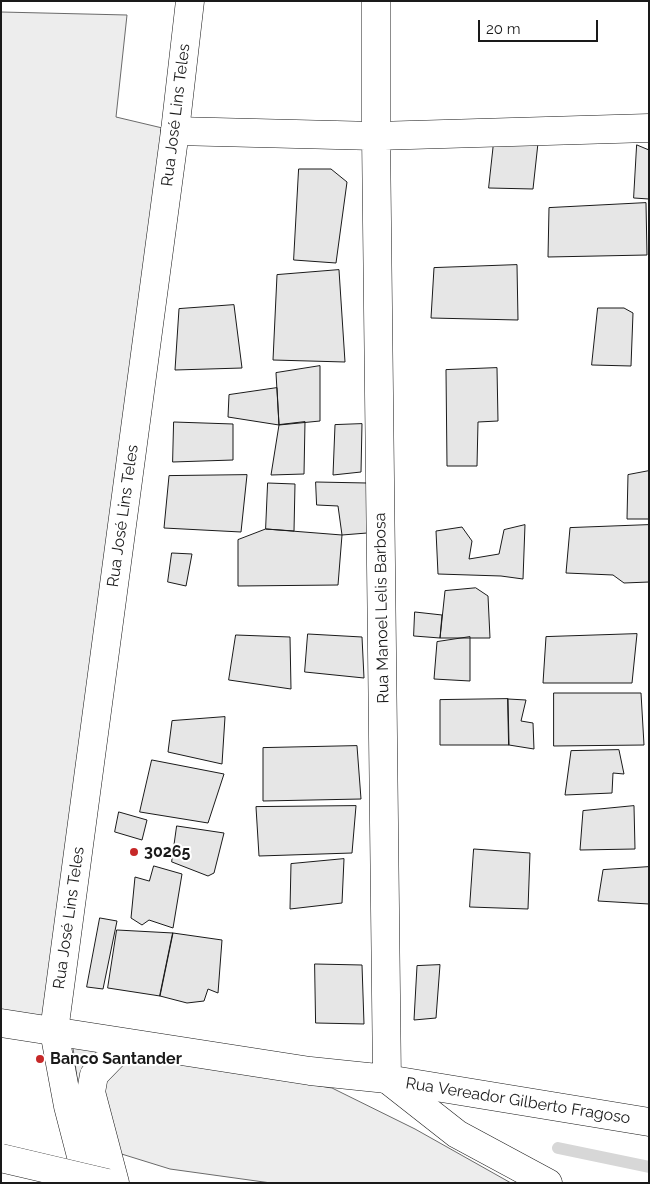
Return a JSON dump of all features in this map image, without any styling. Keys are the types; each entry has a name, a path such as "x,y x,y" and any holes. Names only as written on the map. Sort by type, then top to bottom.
{"main road":[{"name":"Rua José Lins Teles","path":"88,1183 68,1106 54,1031 175,131 190,1"},
{"name":"Rua Manoel Lelis Barbosa","path":"376,1 387,1079"},
{"path":"175,131 376,136 649,128"},
{"name":"Rua Vereador Gilberto Fragoso","path":"1,1024 310,1071 387,1079 649,1122"},
{"path":"115,1183 91,1092 94,1074 125,1042"},
{"path":"387,1079 457,1134 548,1183"},
{"path":"1,1158 107,1183"}],"shaded area":[{"path":"1,12 127,15 116,117 175,131 54,1031 1,1020"},
{"path":"73,1045 332,1088 415,1129 511,1183 271,1183 170,1169 86,1143"}],"building":[{"path":"494,142 538,143 533,189 489,188"},
{"path":"637,145 649,150 649,199 634,198"},
{"path":"299,169 331,169 347,182 336,263 294,260"},
{"path":"646,203 647,255 548,257 549,208"},
{"path":"517,265 518,320 431,318 434,268"},
{"path":"339,270 345,362 273,360 277,275"},
{"path":"234,305 242,368 175,370 179,309"},
{"path":"598,308 624,308 633,313 631,366 592,365"},
{"path":"320,366 320,421 279,425 276,373"},
{"path":"497,368 498,421 478,422 477,466 447,466 446,370"},
{"path":"277,388 279,425 228,417 229,395"},
{"path":"174,422 233,424 233,460 173,462"},
{"path":"305,422 304,474 271,475 279,425"},
{"path":"362,424 361,472 333,475 335,425"},
{"path":"649,471 649,519 627,519 628,475"},
{"path":"247,475 241,532 164,528 169,476"},
{"path":"316,482 367,483 367,533 342,535 338,506 317,505"},
{"path":"268,483 295,484 294,531 266,529"},
{"path":"525,525 523,579 501,576 438,574 436,531 462,527 472,541 469,559 499,554 504,530"},
{"path":"649,525 649,582 624,583 613,575 566,573 570,528"},
{"path":"266,529 342,535 338,585 238,586 238,540"},
{"path":"172,553 192,554 186,586 168,582"},
{"path":"476,588 488,596 490,638 440,638 445,591"},
{"path":"415,612 442,615 440,638 414,636"},
{"path":"308,634 362,637 364,678 305,672"},
{"path":"637,634 632,683 543,683 546,637"},
{"path":"236,635 290,637 291,689 229,680"},
{"path":"470,637 470,681 434,679 437,642"},
{"path":"554,693 641,693 644,745 554,746"},
{"path":"508,699 509,745 440,745 440,700"},
{"path":"508,699 526,700 521,721 533,723 534,749 509,745"},
{"path":"225,717 222,764 168,752 172,721"},
{"path":"357,746 361,799 263,801 263,748"},
{"path":"619,750 624,774 613,773 612,793 565,795 571,751"},
{"path":"152,760 224,774 208,823 140,812"},
{"path":"356,806 352,853 259,856 256,807"},
{"path":"634,806 635,849 580,850 583,811"},
{"path":"119,812 147,820 142,840 115,832"},
{"path":"177,826 224,833 214,873 208,876 172,862"},
{"path":"474,849 530,853 528,909 470,907"},
{"path":"344,859 342,903 290,909 291,864"},
{"path":"154,866 182,874 173,928 149,920 142,925 131,918 135,877 149,881"},
{"path":"649,867 649,904 598,901 603,870"},
{"path":"100,918 117,921 103,989 87,987"},
{"path":"117,930 173,933 160,996 108,988"},
{"path":"173,933 222,940 218,993 208,989 204,1001 187,1003 160,996"},
{"path":"315,964 362,965 364,1024 316,1023"},
{"path":"440,965 436,1018 414,1020 417,966"}],"waterway":[{"path":"558,1148 649,1167"}],"place":[{"name":"30265","path":"134,852"},
{"name":"Banco Santander","path":"40,1059"}]}
